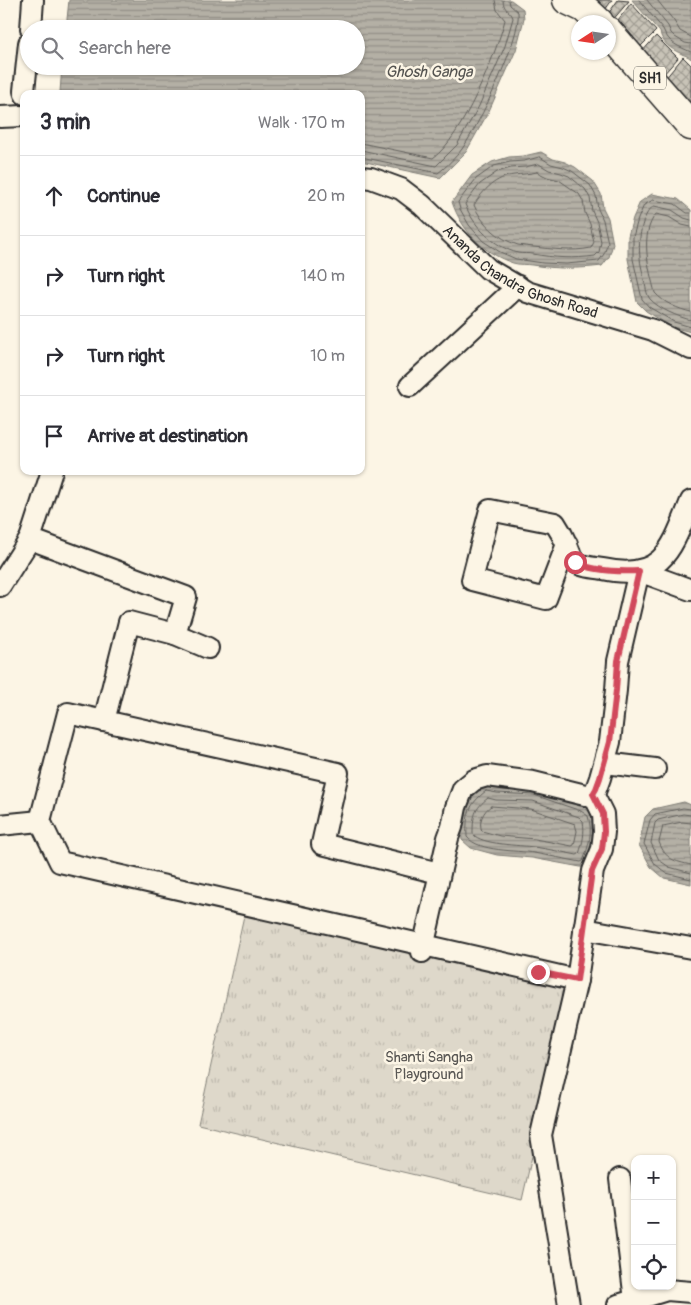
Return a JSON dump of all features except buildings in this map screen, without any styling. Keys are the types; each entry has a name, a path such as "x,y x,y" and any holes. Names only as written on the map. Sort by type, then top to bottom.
{"main road":[{"path":"568,0 584,8 592,15"},
{"name":"SH1","path":"616,40 691,126"}],"street":[{"path":"31,20 33,0"},
{"path":"24,90 26,75"},
{"path":"0,117 20,116"},
{"name":"Ananda Chandra Ghosh Road","path":"365,177 401,189 422,205 488,269 527,292 653,330 691,349"},
{"path":"410,386 518,286"},
{"path":"0,586 30,539 51,475"},
{"path":"567,544 546,599 472,580 490,510 555,523 567,544 575,562 583,566 625,572 649,568 660,560 676,539 691,501"},
{"path":"30,539 186,597 175,634"},
{"path":"639,571 691,590"},
{"path":"593,794 605,763 610,742 618,661 639,571"},
{"path":"104,721 128,622 175,634 208,648"},
{"path":"439,873 322,844 338,773 68,713 40,822 60,862 423,948 577,980"},
{"path":"605,763 655,769"},
{"path":"423,948 439,873 456,806 463,789 474,780 487,776 533,782 585,795 593,794"},
{"path":"569,1305 542,1136 577,980 592,871 602,849 604,832 603,814 593,794"},
{"path":"0,825 40,822"},
{"path":"584,929 691,948"},
{"path":"620,1179 626,1303 667,1290 691,1292"}],"green space":[{"name":"Shanti Sangha Playground","path":"245,911 571,986 522,1200 198,1124"}],"water":[{"name":"Ghosh Ganga","path":"69,0 511,0 523,9 524,19 516,50 489,111 466,152 440,178 365,162 365,90 60,90 61,75 365,75 365,20 67,20"},
{"path":"632,0 691,0 691,59 667,45 660,32"},
{"path":"541,152 553,159 575,167 593,181 601,194 613,244 609,257 602,266 558,268 513,263 492,253 475,240 456,213 452,202 472,175 492,162"},
{"path":"652,194 678,199 691,210 691,332 672,327 646,311 637,302 628,259 628,236 640,202"},
{"path":"484,785 497,788 535,790 583,807 593,814 594,842 586,868 532,858 497,855 471,848 462,840 461,824 468,801"},
{"path":"684,802 691,805 691,884 664,878 651,867 639,845 645,817 653,809"}],"route":[{"path":"538,972 577,980 592,871 602,849 604,832 603,814 593,794 605,763 610,742 618,661 639,571 607,570 583,566 575,562"}]}
